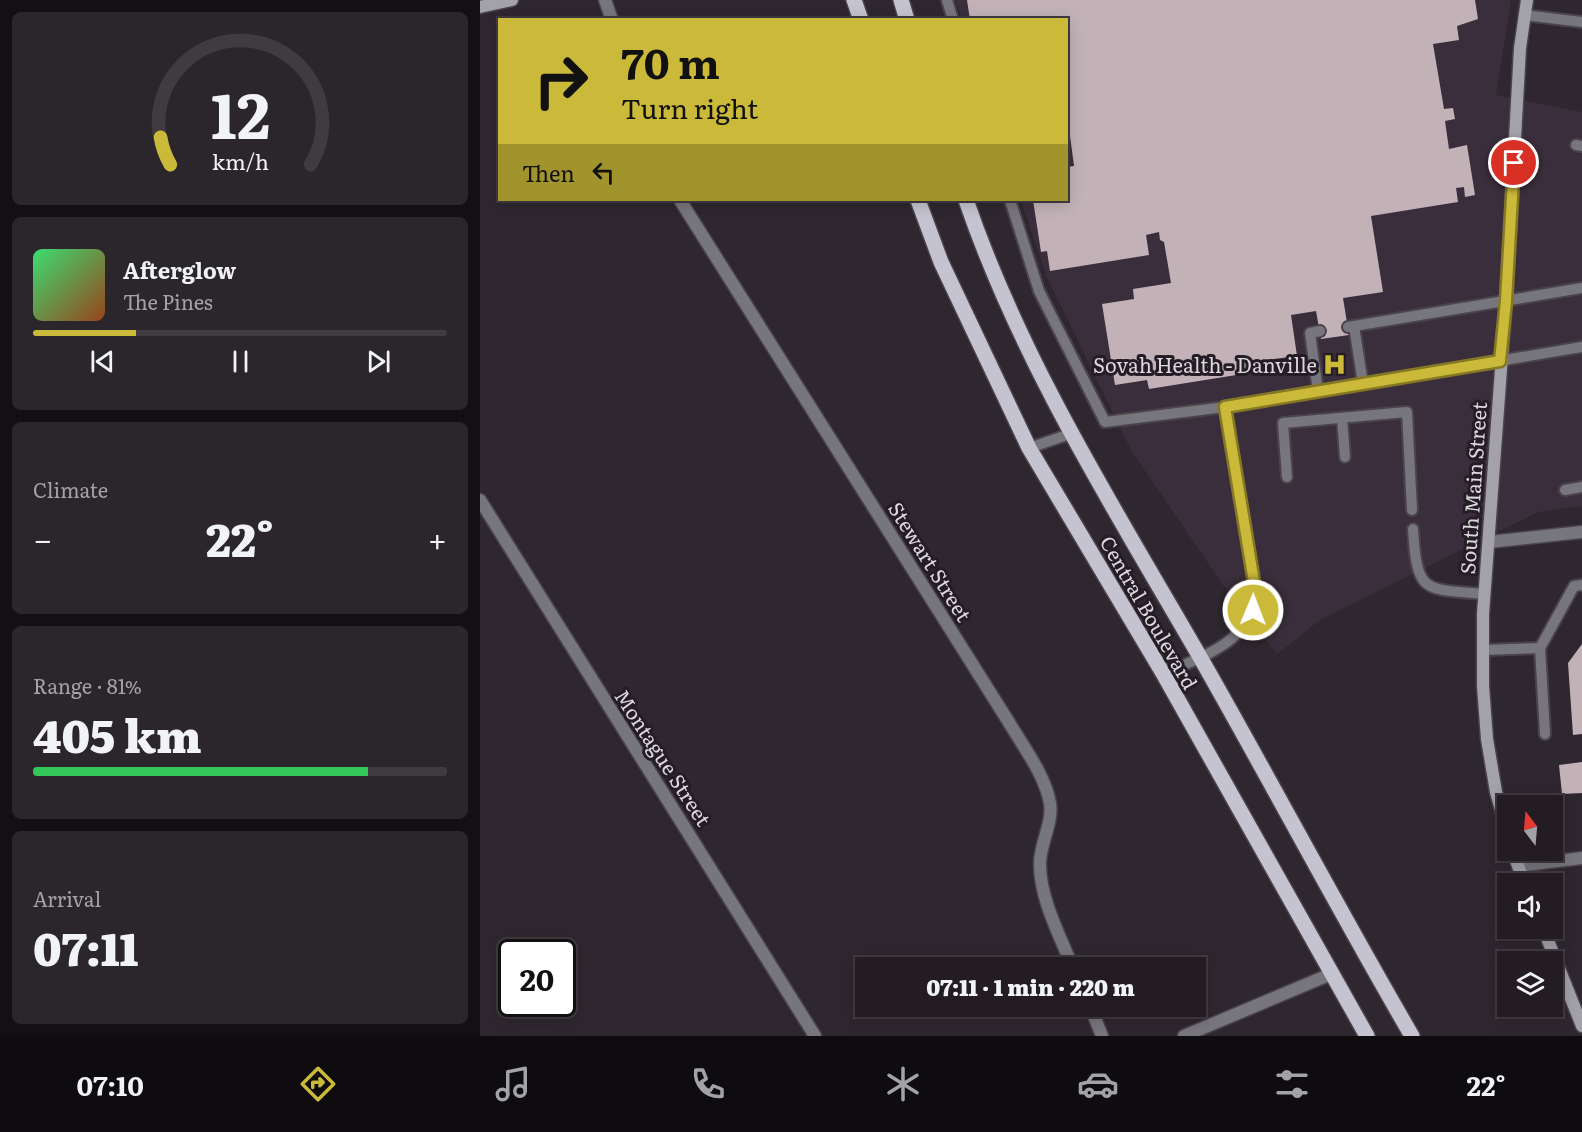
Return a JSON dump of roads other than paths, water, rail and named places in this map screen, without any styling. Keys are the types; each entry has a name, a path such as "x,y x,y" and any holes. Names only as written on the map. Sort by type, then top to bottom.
{"main road":[{"path":"854,0 860,18"},
{"path":"901,0 906,18"},
{"name":"Central Boulevard","path":"918,201 941,262 1029,448 1164,675 1367,1036"},
{"name":"Central Boulevard","path":"966,201 982,247 1017,329 1071,434 1199,656 1325,886 1412,1036"}],"street":[{"path":"480,8 512,0"},
{"path":"605,0 611,18"},
{"name":"South Main Street","path":"1497,796 1487,739 1483,686 1485,594 1524,15 1527,0"},
{"name":"Stewart Street","path":"681,201 1010,724 1046,787 1050,814 1040,863 1043,885 1069,957"},
{"name":"Montague Street","path":"480,500 815,1036"},
{"path":"1489,542 1582,532"},
{"path":"1518,866 1582,858"},
{"path":"1516,861 1521,873"},
{"path":"1547,939 1582,1026"},
{"path":"1184,1036 1331,974"},
{"path":"1094,1017 1102,1036"}],"lane":[{"path":"946,0 952,18"},
{"path":"1524,15 1582,22"},
{"path":"1010,201 1039,291 1105,422 1225,407 1582,347"},
{"path":"1363,384 1351,326 1582,288"},
{"path":"1318,391 1310,333 1320,331"},
{"path":"1164,675 1238,636 1253,610 1256,594 1225,407"},
{"path":"1287,477 1283,423 1407,412 1412,510"},
{"path":"1342,418 1345,457"},
{"path":"1029,448 1071,434"},
{"path":"1565,490 1582,487"},
{"path":"1413,529 1415,564 1419,577 1426,586 1436,590 1485,594"},
{"path":"1545,734 1540,648 1574,586 1582,585"},
{"path":"1484,650 1540,648"}],"place":[{"name":"Sovah Health - Danville","path":"1335,364"}]}
